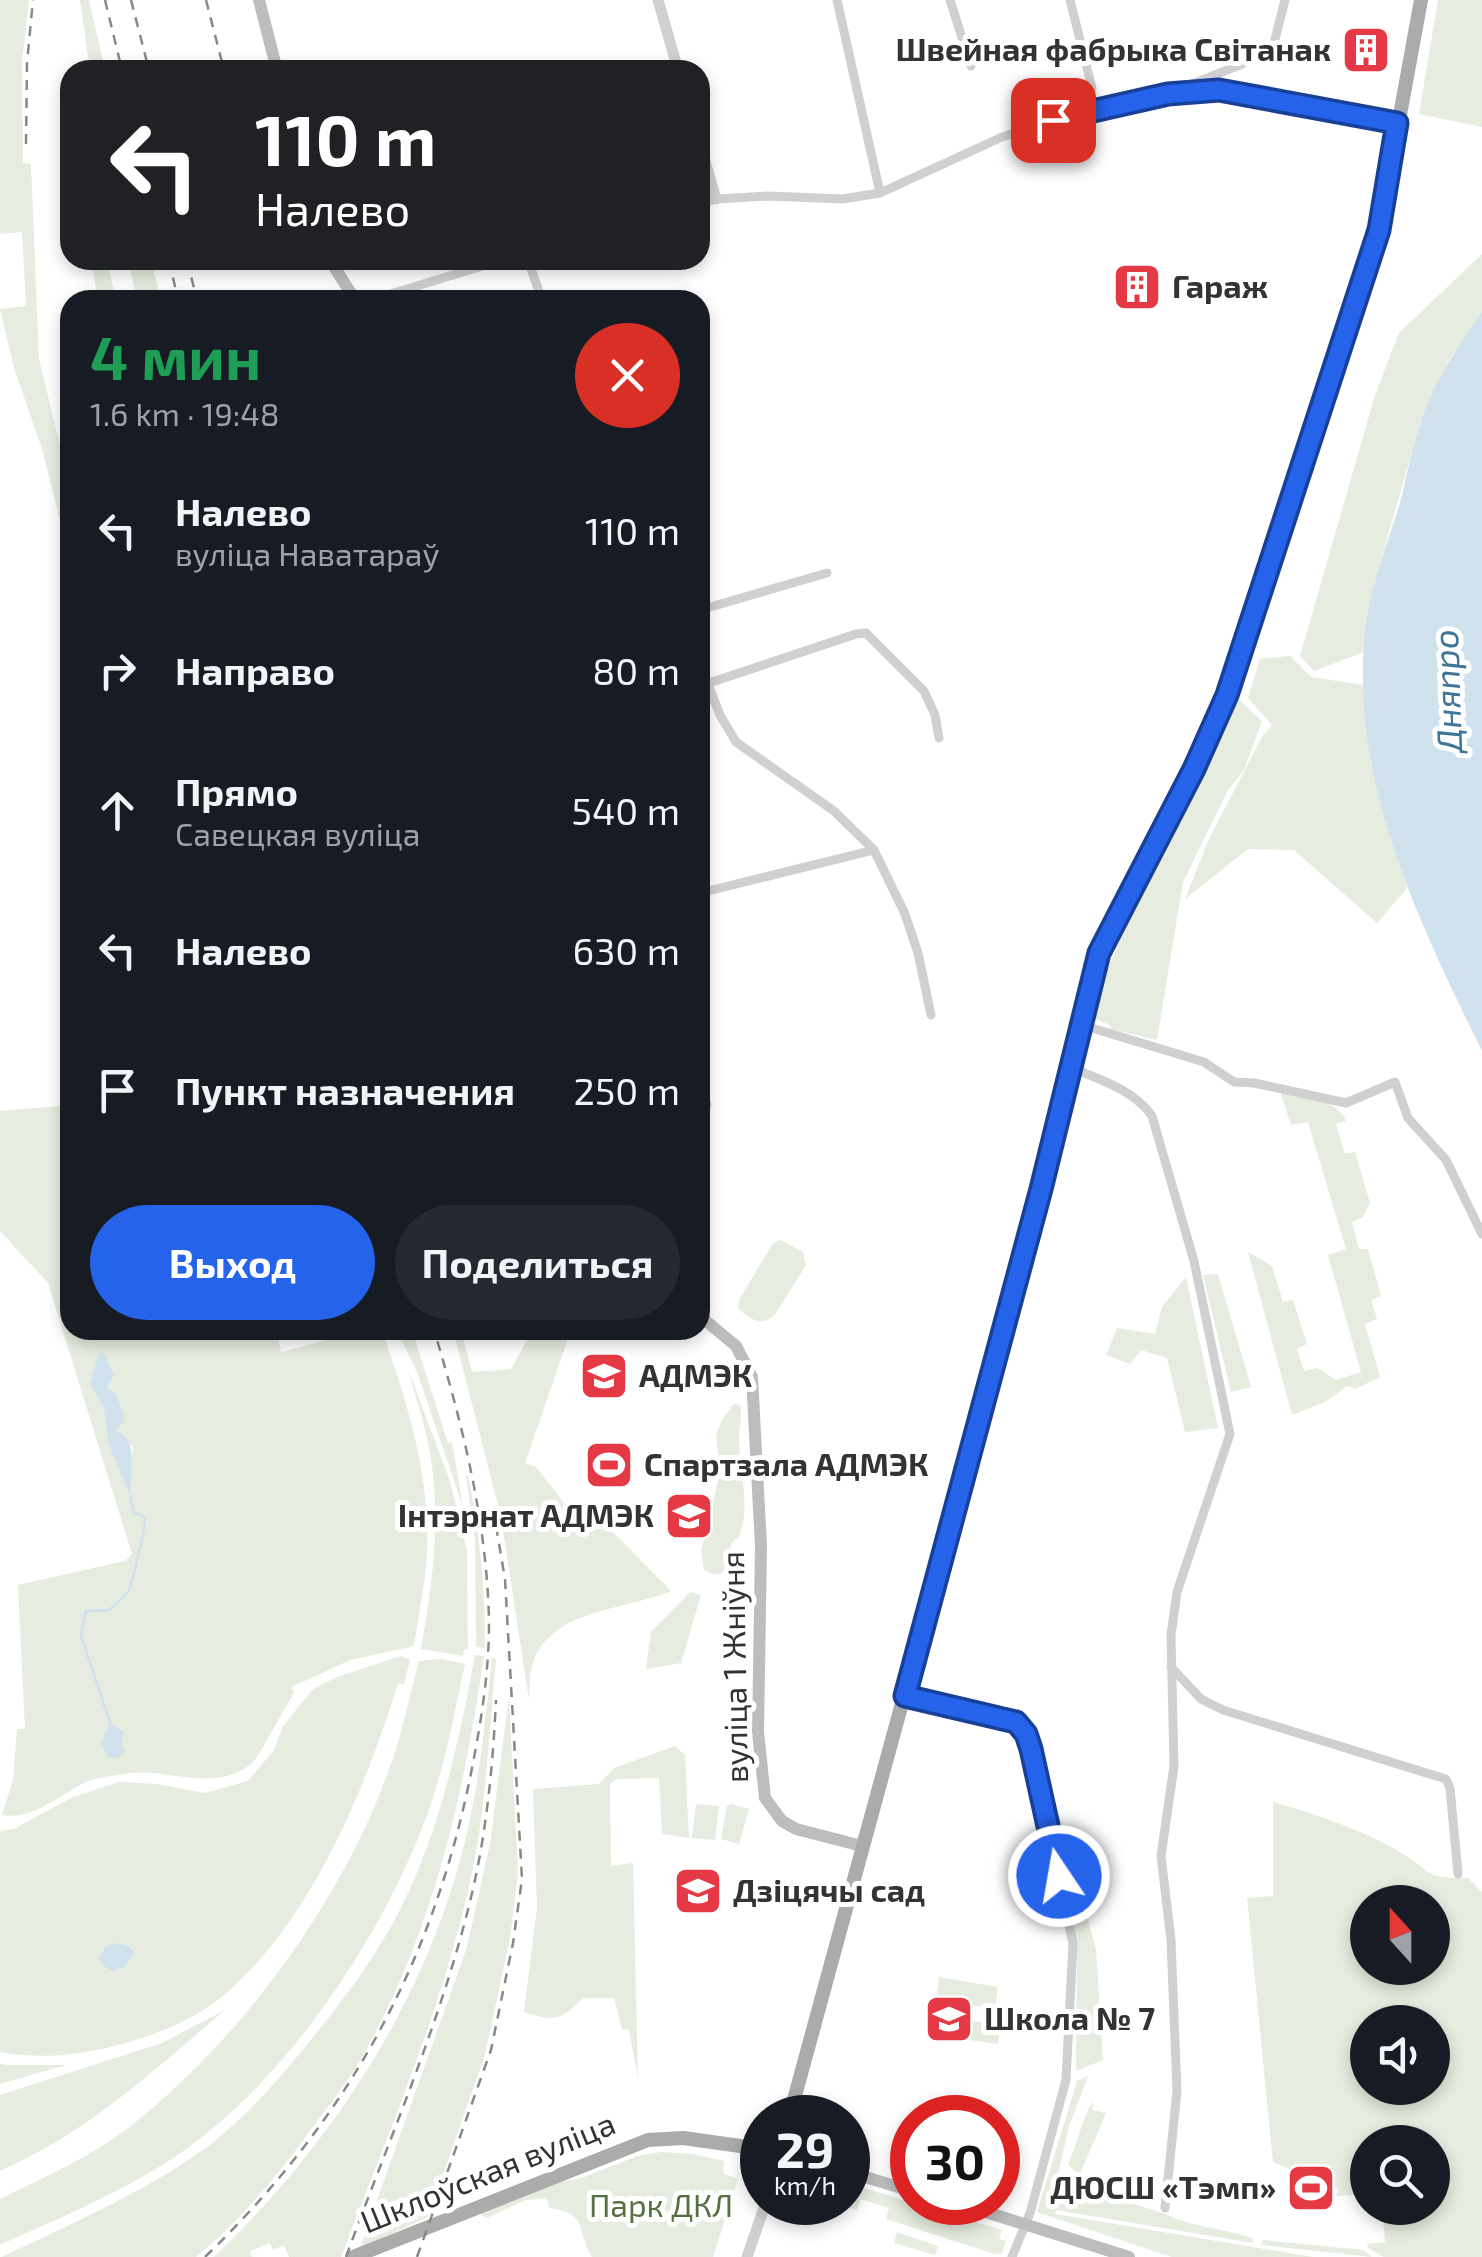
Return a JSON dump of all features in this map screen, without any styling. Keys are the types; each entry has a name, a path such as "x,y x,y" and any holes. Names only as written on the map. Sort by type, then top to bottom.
{"main road":[{"path":"259,0 274,60"},
{"path":"794,2095 905,1696 1099,953 1194,769 1227,695 1374,248 1420,0"},
{"name":"вуліца 1 Жніўня","path":"710,1324 725,1335 752,1377 761,1546 758,1732 765,1798 782,1821 796,1829 862,1846"},
{"name":"Шклоўская вуліца","path":"353,2257 648,2140 682,2138 740,2146"},
{"path":"1020,2220 1129,2257"}],"street":[{"path":"658,0 675,60"},
{"path":"837,0 880,193"},
{"path":"950,0 971,66"},
{"path":"1070,0 1092,88 1082,112"},
{"path":"1168,94 1242,64 1274,43 1285,0"},
{"path":"710,201 768,196 842,199 880,193 1002,137 1082,112 1168,94 1219,90 1249,93 1397,123"},
{"path":"710,178 716,199"},
{"path":"404,290 470,270"},
{"path":"710,607 827,573"},
{"path":"710,683 866,633 924,691 935,714 939,738"},
{"path":"710,696 736,742 834,810 874,850 905,914 931,1015"},
{"path":"710,891 874,850"},
{"path":"1082,1025 1204,1062 1234,1082 1346,1103 1395,1082 1408,1118 1446,1160 1482,1234"},
{"path":"1072,1068 1129,1093 1152,1116 1194,1261 1230,1434 1177,1592 1171,1635 1174,1766 1160,1856 1171,1940 1177,2091 1165,2208"},
{"path":"1171,1667 1201,1699 1223,1710 1446,1779 1458,1874"},
{"path":"905,1696 1016,1722 1026,1734 1072,1943 1066,2080 1026,2222 1012,2257"},
{"path":"748,2257 758,2225"}],"green space":[{"path":"0,0 29,0 22,64 23,163 31,164 39,359 60,446 60,521 0,309 26,306 22,232 0,234"},
{"path":"80,0 89,0 103,60 89,60"},
{"path":"1438,0 1482,0 1482,127 1419,114"},
{"path":"1482,254 1482,312 1449,360 1420,424 1374,584 1364,652 1314,671 1300,656 1375,395 1399,333"},
{"path":"93,270 109,270 114,290 96,290"},
{"path":"130,270 154,270 158,290 135,290"},
{"path":"1290,656 1311,677 1364,685 1372,767 1407,888 1377,923 1294,850 1248,849 1185,899 1209,839 1272,725 1248,698 1260,659"},
{"path":"1238,699 1262,721 1244,770 1228,790 1183,882 1157,1040 1111,1029 1093,1018 1108,968"},
{"path":"1281,1094 1328,1104 1346,1121 1336,1124 1345,1154 1355,1152 1370,1203 1363,1217 1352,1222 1359,1249 1368,1249 1381,1296 1371,1300 1377,1319 1365,1324 1380,1377 1355,1389 1347,1386 1325,1402 1292,1415 1248,1252 1272,1266 1283,1302 1293,1300 1307,1344 1297,1349 1304,1371 1317,1368 1336,1380 1361,1372 1328,1255 1346,1249 1308,1122 1291,1125"},
{"path":"60,1106 60,1322 48,1283 0,1231 0,1111"},
{"path":"780,1240 803,1252 806,1265 776,1313 757,1321 738,1308 739,1300 773,1243"},
{"path":"1218,1274 1251,1387 1231,1392 1203,1275"},
{"path":"1186,1277 1218,1428 1185,1432 1167,1358 1141,1350 1130,1364 1106,1355 1117,1328 1155,1334 1162,1307"},
{"path":"66,1340 279,1340 281,1352 327,1340 385,1340 415,1440 425,1497 426,1566 414,1646 350,1660 292,1687 294,1693 260,1753 250,1765 235,1773 219,1778 140,1773 99,1778 35,1810 2,1815 13,1780 17,1729 25,1729 18,1585 125,1561 132,1554","holes":["90,1384 125,1419 115,1430 133,1447 129,1491 108,1443 104,1409"]},
{"path":"401,1340 415,1340 448,1443 452,1442 463,1507 417,1372"},
{"path":"456,1340 464,1340 472,1372 511,1369 527,1340 568,1340 525,1463 536,1467 564,1503 587,1506 671,1591 579,1618 548,1638 534,1658 529,1700 501,1517"},
{"path":"408,1369 450,1481 467,1551 468,1650 464,1649 463,1656 421,1649 434,1558 434,1489 428,1441"},
{"path":"734,1404 741,1409 743,1522 725,1569 718,1574 704,1570 701,1551 720,1473 716,1434"},
{"path":"468,1475 481,1561 485,1648 476,1647 475,1541"},
{"path":"690,1592 701,1595 681,1663 646,1669 651,1632"},
{"path":"475,1655 484,1656 455,1813 408,1963 361,2059 287,2162 244,2212 196,2257 2,2257 130,2194 203,2150 257,2102 329,2018 363,1972 409,1892 434,1826 453,1759"},
{"path":"401,1656 410,1660 404,1684 398,1683 351,1809 309,1892 255,1965 212,2004 186,2020 143,2037 71,2054 0,2052 0,1831 14,1829 71,1798 119,1782 205,1793 248,1781 274,1750 283,1726 313,1689"},
{"path":"492,1658 496,1659 483,1802 469,1887 443,1981 411,2074 341,2257 289,2257 284,2245 273,2250 270,2243 250,2251 252,2257 214,2257 301,2163 339,2112 374,2059 431,1946 469,1824"},
{"path":"441,1659 465,1664 431,1804 389,1900 331,1996 261,2083 182,2152 116,2191 0,2245 0,2199 85,2156 132,2125 215,2048 254,2003 323,1905 352,1854 396,1749 419,1661"},
{"path":"509,1696 518,1874 510,1938 485,2055 428,2217 360,2248 467,1947 490,1844"},
{"path":"675,1746 685,1755 689,1838 662,1834 659,1778 617,1779 610,1784 611,1866 633,1863 638,2078 629,2030 622,2029 614,1998 583,1998 557,2017 524,2012 537,1908 533,1789 599,1784 614,1768"},
{"path":"1044,1791 1053,1793 1096,1949 1103,2060 1076,2071 1077,1947"},
{"path":"1273,1802 1370,1836 1434,1875 1468,1878 1482,1892 1482,2257 1384,2257 1367,2244 1385,2242 1384,2225 1450,2225 1450,2125 1350,2125 1350,2195 1336,2196 1338,2189 1273,2162 1247,1898 1273,1896"},
{"path":"696,1804 719,1806 715,1840 692,1838"},
{"path":"727,1806 749,1809 739,1844 721,1839"},
{"path":"939,1977 998,1987 995,2009 936,1999"},
{"path":"225,2010 90,2119 32,2156 0,2171 0,2095 162,2043"},
{"path":"965,2020 1001,2025 998,2044 962,2039"},
{"path":"0,2064 8,2065 66,2065 0,2084"},
{"path":"1088,2076 1069,2126 1059,2171 1066,2184 1252,2238 1253,2243 1056,2210 1055,2214 1313,2257 1172,2257 1037,2212 1077,2081"},
{"path":"1093,2101 1092,2110 1106,2113 1079,2176 1068,2164"},
{"name":"Парк ДКЛ","path":"661,2152 724,2161 723,2173 738,2179 713,2257 592,2257 580,2224 571,2214 550,2208 546,2198 526,2200 487,2218 481,2215 483,2210 553,2183 582,2178 637,2156"},
{"path":"870,2190 890,2196 890,2220 886,2219 889,2208 870,2202"},
{"path":"905,2225 986,2225 1002,2230 999,2239 1006,2241 1002,2253"},
{"path":"897,2232 938,2246 935,2255 894,2243"},
{"path":"1263,2240 1363,2250 1372,2257 1261,2245"}],"water":[{"name":"Дняпро","path":"1482,312 1482,1051 1434,950 1392,844 1367,736 1363,680 1369,607 1420,425 1439,380"},
{"path":"99,1353 104,1353 114,1375 107,1389 116,1393 125,1420 116,1430 129,1443 131,1451 131,1498 108,1443 104,1409 90,1384"},
{"path":"110,1723 124,1732 121,1745 126,1751 117,1758 107,1757 101,1742"},
{"path":"115,1943 128,1946 135,1953 124,1967 113,1971 102,1965 99,1957"}],"waterway":[{"path":"111,1725 81,1636 86,1611 109,1610 130,1587 145,1517 134,1513 131,1498"}],"railway":[{"path":"26,144 33,0"},
{"path":"105,0 120,60"},
{"path":"131,0 146,60"},
{"path":"206,0 221,60"},
{"path":"171,270 176,290"},
{"path":"190,270 194,290"},
{"path":"205,2257 302,2150 378,2034 409,1972 455,1839 483,1704 489,1617 476,1495 437,1340"},
{"path":"417,2257 491,2050 522,1879 505,1579 494,1514"},
{"path":"346,2257 432,2029 461,1936 486,1819 496,1700"}],"place":[{"name":"Швейная фабрыка Світанак","path":"1366,50"},
{"name":"Гараж","path":"1137,287"},
{"name":"АДМЭК","path":"604,1376"},
{"name":"Спартзала АДМЭК","path":"609,1465"},
{"name":"Інтэрнат АДМЭК","path":"689,1516"},
{"name":"Дзіцячы сад","path":"698,1891"},
{"name":"Школа № 7","path":"949,2019"},
{"name":"ДЮСШ «Тэмп»","path":"1311,2188"}],"route":[{"path":"1053,120 1168,94 1219,90 1397,123 1379,230 1227,695 1194,769 1099,953 1041,1189 905,1696 1016,1722 1031,1749 1059,1876"}]}
